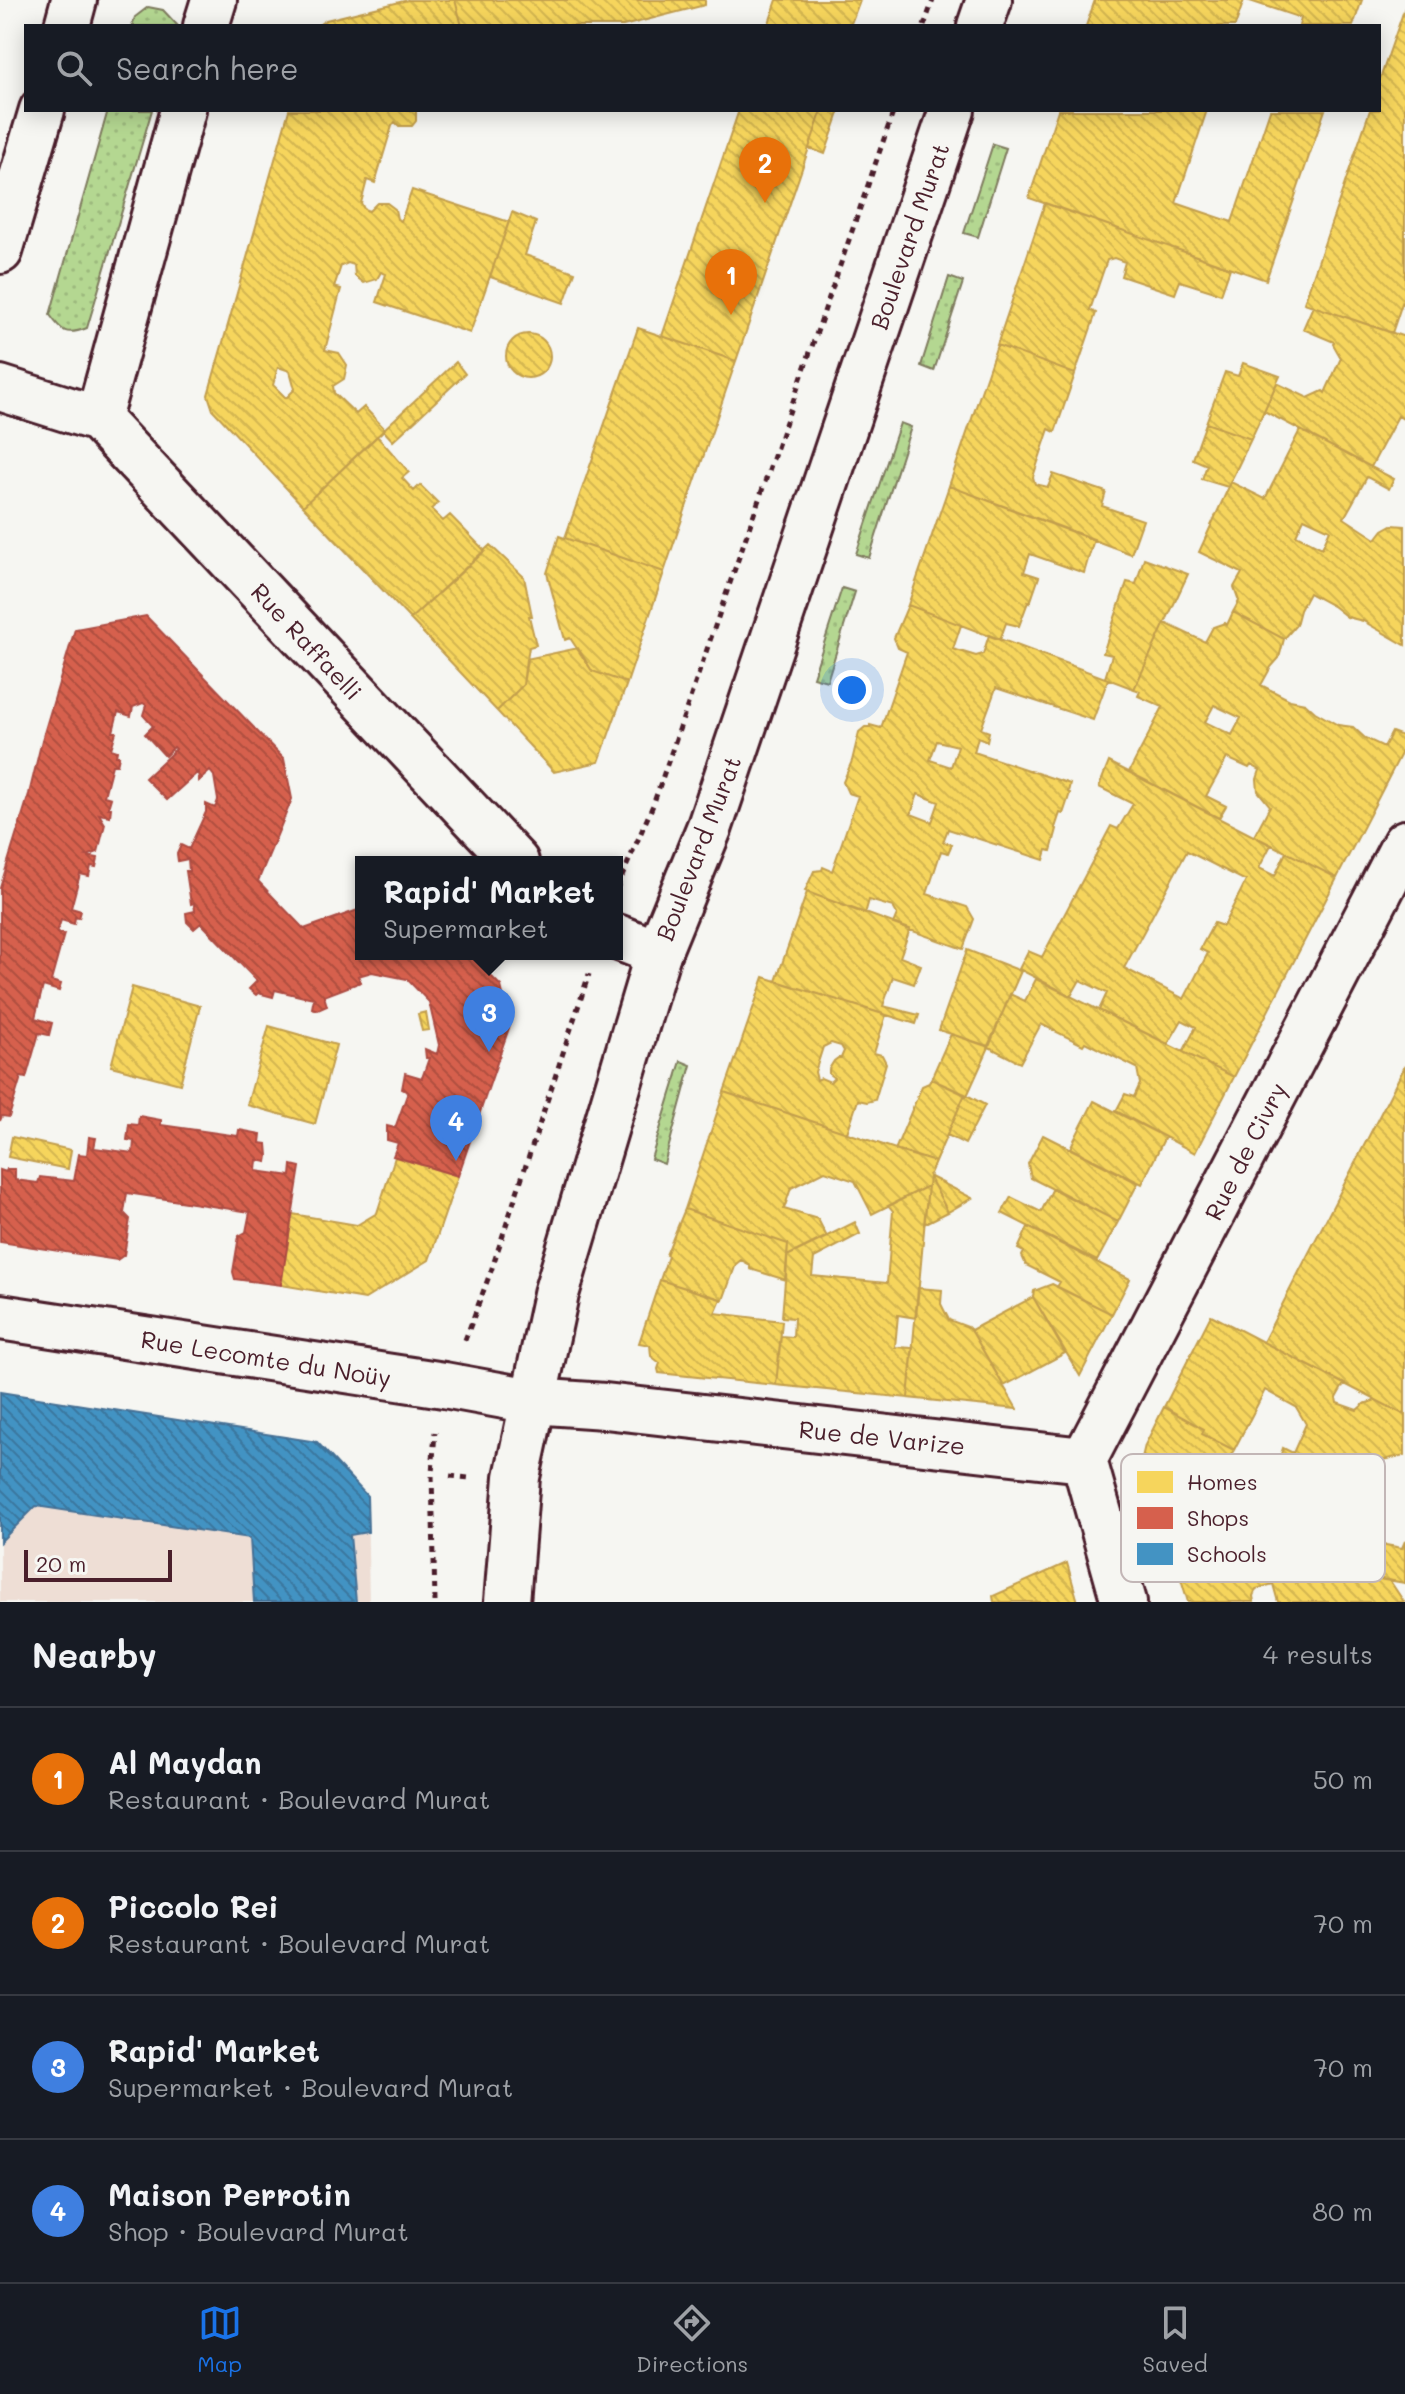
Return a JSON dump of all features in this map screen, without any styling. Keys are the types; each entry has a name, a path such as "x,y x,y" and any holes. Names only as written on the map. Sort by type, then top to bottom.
{"street":[{"path":"68,24 74,0"},
{"path":"207,24 214,0"},
{"path":"981,24 989,0"},
{"path":"0,251 41,112"},
{"path":"0,388 98,419 182,112"},
{"name":"Boulevard Murat","path":"507,1602 517,1477 556,1294 658,953 710,826 951,112"},
{"name":"Rue Raffaelli","path":"98,419 510,856"},
{"name":"Rue de Civry","path":"1084,1460 1405,843"},
{"path":"623,953 658,953"},
{"name":"Rue Lecomte du Noüy","path":"0,1317 532,1401"},
{"name":"Rue de Varize","path":"532,1401 605,1406 1084,1460"},
{"path":"1084,1460 1124,1602"}],"path":[{"path":"925,24 933,0"},
{"path":"623,874 653,805 893,112"},
{"path":"460,1350 602,960"},
{"path":"435,1424 432,1474 435,1602"},
{"path":"450,1476 470,1478"}],"shaded area":[{"path":"0,1392 317,1442 367,1496 369,1602 0,1602"}],"green space":[{"path":"148,7 163,10 176,24 133,24 135,17"},
{"path":"107,112 151,112 87,328 65,331 50,315"},
{"path":"993,144 1006,148 978,237 964,233"},
{"path":"949,277 963,282 934,371 921,366"},
{"path":"900,423 911,427 869,558 856,554"},
{"path":"842,588 855,592 827,681 813,677"},
{"path":"681,1061 691,1065 664,1164 651,1159"}],"building: Homes":[{"path":"408,0 455,0 461,24 320,24"},
{"path":"455,0 705,0 705,5 631,24 461,24"},
{"path":"777,0 860,0 851,24 769,24"},
{"path":"1095,0 1244,0 1236,24 1087,24"},
{"path":"1247,0 1362,0 1354,24 1300,24 1301,18"},
{"path":"1405,7 1405,294 1392,333 1304,303 1369,112 1381,112 1381,76"},
{"path":"288,112 416,112 416,121 412,126 399,126 395,122 392,126 375,183 367,180 361,203 369,211 377,203 387,203 395,209 397,219 401,221 412,190 509,222 470,333 377,302 386,274 381,272 377,279 364,283 355,276 354,265 348,263 341,266 334,287 341,289 325,350 339,353 347,365 344,379 333,386 334,393 356,414 364,407 385,429 303,506 213,410 208,395","holes":["278,367 290,371 295,389 286,398 273,385"]},
{"path":"738,112 821,112 736,361 662,336"},
{"path":"821,112 839,112 825,154 809,148"},
{"path":"1057,112 1206,112 1176,203 1232,222 1269,112 1324,112 1266,280 1029,198"},
{"path":"1045,203 1230,268 1221,294 1180,281 1175,294 1121,276 1125,262 1114,258 1107,260 1090,310 1096,313 1075,374 997,345"},
{"path":"512,212 536,222 525,255 575,272 564,303 490,277"},
{"path":"1313,306 1405,337 1405,420 1398,416 1371,467 1264,411 1277,383 1308,398 1323,391 1325,393 1341,358 1334,342 1303,329"},
{"path":"638,328 736,361 664,572 565,538"},
{"path":"528,334 544,340 550,356 544,372 528,378 512,372 506,356 512,340"},
{"path":"997,345 1075,374 1055,432 1049,429 1033,477 1035,484 1048,487 1053,474 1106,492 1102,506 1143,520 1131,554 949,486"},
{"path":"456,362 465,374 393,441 383,430"},
{"path":"1243,363 1280,376 1251,439 1206,423 1225,372 1238,376"},
{"path":"1206,423 1251,439 1228,487 1202,479 1207,465 1193,459"},
{"path":"1300,430 1394,479 1389,489 1367,477 1344,518 1376,539 1392,525 1405,526 1405,645 1363,621 1347,617 1309,593 1296,625 1284,639 1233,612 1239,601 1234,587 1242,573 1199,552 1231,482 1265,499","holes":["1304,518 1330,530 1322,548 1296,535"]},
{"path":"377,436 409,472 402,478 414,491 420,485 438,503 431,509 443,521 450,515 485,551 410,619 303,506"},
{"path":"949,486 1094,539 1084,573 1030,554 1024,572 1039,577 1030,603 1019,626 1006,623 1000,640 908,605"},
{"path":"559,536 664,572 627,683 592,671 570,638 565,640 547,573"},
{"path":"490,545 524,577 536,645 529,647 523,685 497,711 410,619"},
{"path":"1144,558 1188,574 1134,689 1105,678 1112,655 1103,653 1127,582 1136,584"},
{"path":"908,605 961,625 953,649 976,656 983,654 989,635 1108,679 1093,720 996,688 981,729 989,732 987,741 978,737 974,752 1070,784 1070,793 1055,828 1051,851 1047,850 1044,860 948,829 943,842 952,844 948,853 941,851 927,894 967,907 974,919 963,949 893,924 897,914 893,907 869,900 865,914 805,891 814,871 823,867 832,871 858,796 848,793 843,782 859,732 870,725 881,728 907,652 898,648 894,638","holes":["937,741 958,746 951,767 930,760","918,794 939,802 932,822 911,814"]},
{"path":"1233,612 1284,639 1279,658 1261,685 1290,700 1305,703 1338,725 1353,727 1365,738 1384,747 1392,732 1405,737 1405,746 1337,878 1254,836 1270,806 1258,791 1260,770 1251,765 1249,768 1227,758 1206,796 1226,806 1219,818 1129,772 1163,707 1138,696 1140,691 1134,689 1165,623 1205,642 1213,627 1227,625","holes":["1214,705 1241,718 1232,735 1205,722"]},
{"path":"578,648 592,671 627,683 599,762 554,772 497,711 523,685 526,659"},
{"path":"1109,762 1271,845 1259,868 1275,876 1286,852 1337,878 1234,1077 1183,1052 1196,1027 1182,1020 1168,1044 1099,1010 1107,993 1080,980 1071,996 1019,969 1028,951 1042,957 1111,826 1118,829 1133,804 1099,787","holes":["1187,851 1246,881 1223,926 1214,923 1200,949 1208,953 1184,999 1124,968"]},
{"path":"807,892 910,929 900,957 921,965 914,984 893,977 883,1006 919,1015 916,1024 776,981"},
{"path":"967,950 1021,971 988,1046 939,1030"},
{"path":"764,977 886,1015 874,1053 882,1055 886,1063 875,1100 858,1100 847,1133 724,1092","holes":["831,1043 841,1046 844,1051 841,1058 834,1061 829,1069 829,1074 834,1078 830,1082 821,1078 817,1080 815,1072 823,1047"]},
{"path":"1036,979 1234,1077 1195,1153 1116,1111 1125,1094 1134,1097 1140,1084 1137,1068 1041,1024 1020,1063 989,1047 1010,994 1025,1001"},
{"path":"132,987 200,1006 180,1084 111,1066"},
{"path":"426,1012 429,1030 422,1031 418,1014"},
{"path":"269,1026 336,1045 315,1124 247,1105"},
{"path":"951,1034 989,1047 967,1096 931,1079"},
{"path":"1405,1066 1405,1415 1263,1342"},
{"path":"931,1079 965,1094 935,1162 895,1150 922,1086"},
{"path":"724,1092 935,1162 928,1186 872,1214 855,1181 825,1171 791,1188 784,1209 818,1219 827,1237 787,1256 788,1244 685,1209"},
{"path":"965,1094 985,1105 965,1144 947,1135"},
{"path":"1094,1101 1165,1137 1142,1184 1070,1148"},
{"path":"1043,1135 1138,1183 1118,1222 1031,1178 1028,1164"},
{"path":"12,1137 71,1150 68,1169 8,1157"},
{"path":"395,1157 458,1176 429,1260 365,1299 281,1285 292,1214 357,1225 377,1213"},
{"path":"929,1176 972,1198 948,1212"},
{"path":"929,1176 948,1212 924,1224 928,1186"},
{"path":"928,1186 916,1318 898,1315 895,1347 913,1348 908,1398 776,1385 781,1336 793,1337 794,1318 782,1317 787,1256 855,1222 860,1234 814,1258 812,1276 887,1283 893,1211 889,1206"},
{"path":"1053,1188 1118,1222 1097,1261 1002,1213 1011,1197 1041,1212"},
{"path":"685,1209 788,1244 786,1280 750,1269 750,1265 741,1260 736,1264 723,1300 660,1280 666,1255"},
{"path":"1028,1227 1130,1279 1112,1314 1057,1287 1060,1282 1026,1265 1022,1256 1024,1252 1018,1249"},
{"path":"660,1280 721,1299 715,1313 782,1321 776,1385 659,1373 660,1363 651,1356 650,1345 639,1343"},
{"path":"1052,1284 1112,1314 1080,1376 1033,1297 1034,1291"},
{"path":"918,1288 942,1290 941,1304 949,1320 971,1330 1017,1409 908,1398"},
{"path":"1033,1297 1065,1353 1004,1386 971,1330"},
{"path":"1211,1315 1344,1384 1336,1398 1337,1403 1357,1410 1376,1400 1405,1415 1405,1455 1385,1460 1385,1454 1281,1454 1283,1448 1293,1453 1306,1424 1296,1407 1265,1390 1234,1450 1202,1434 1204,1429 1164,1407"},
{"path":"1164,1407 1204,1429 1202,1434 1234,1450 1232,1454 1143,1454"},
{"path":"1405,1541 1405,1583 1385,1580 1385,1544 1402,1548"},
{"path":"1067,1563 1078,1602 994,1602 993,1596"},
{"path":"1385,1580 1390,1581 1404,1602 1278,1602 1273,1584 1256,1589 1254,1602 1188,1602 1182,1582"}],"building: Shops":[{"path":"146,616 284,759 292,799 258,881 304,929 355,911 355,960 475,960 501,986 510,1025 458,1176 393,1156 398,1143 387,1140 387,1126 395,1128 408,1092 402,1089 405,1073 422,1078 429,1058 426,1058 425,1049 437,1054 439,1045 429,1002 407,979 372,972 358,976 361,982 324,996 327,1006 318,1010 312,1008 314,998 275,990 273,997 256,995 249,989 257,981 201,923 194,929 187,922 186,913 195,911 186,871 189,871 188,859 178,861 177,854 181,845 189,849 206,812 206,804 215,808 218,800 214,776 210,771 199,781 198,772 167,800 145,778 176,749 174,747 165,756 145,734 153,726 143,715 146,705 143,703 133,707 131,716 118,712 111,749 117,751 116,756 119,756 117,765 112,765 104,796 111,798 108,808 111,808 110,816 99,814 105,824 98,852 87,856 98,858 96,867 91,866 89,876 80,874 71,908 81,911 79,918 75,917 74,924 61,920 57,933 64,934 51,981 61,984 59,991 43,986 35,1018 52,1023 49,1035 39,1033 26,1078 21,1077 9,1117 2,1116 0,1121 0,888 75,629"},
{"path":"139,1116 161,1120 161,1125 238,1136 239,1130 261,1134 260,1143 267,1144 268,1156 267,1162 257,1160 256,1171 291,1176 292,1165 300,1167 281,1285 235,1279 233,1272 239,1236 246,1232 250,1212 127,1193 124,1213 130,1219 124,1255 117,1260 0,1242 0,1170 15,1169 15,1180 38,1183 40,1177 74,1181 79,1154 87,1155 89,1137 96,1138 94,1148 133,1153 134,1141 127,1140 129,1124 138,1125"}],"building: Schools":[{"path":"0,1392 317,1442 367,1496 368,1532 350,1535 356,1602 254,1602 250,1538 36,1506 0,1542"}],"place":[{"name":"Piccolo Rei","path":"765,203"},
{"name":"Al Maydan","path":"731,315"},
{"name":"Rapid' Market","path":"489,1052"},
{"name":"Maison Perrotin","path":"456,1161"}]}
